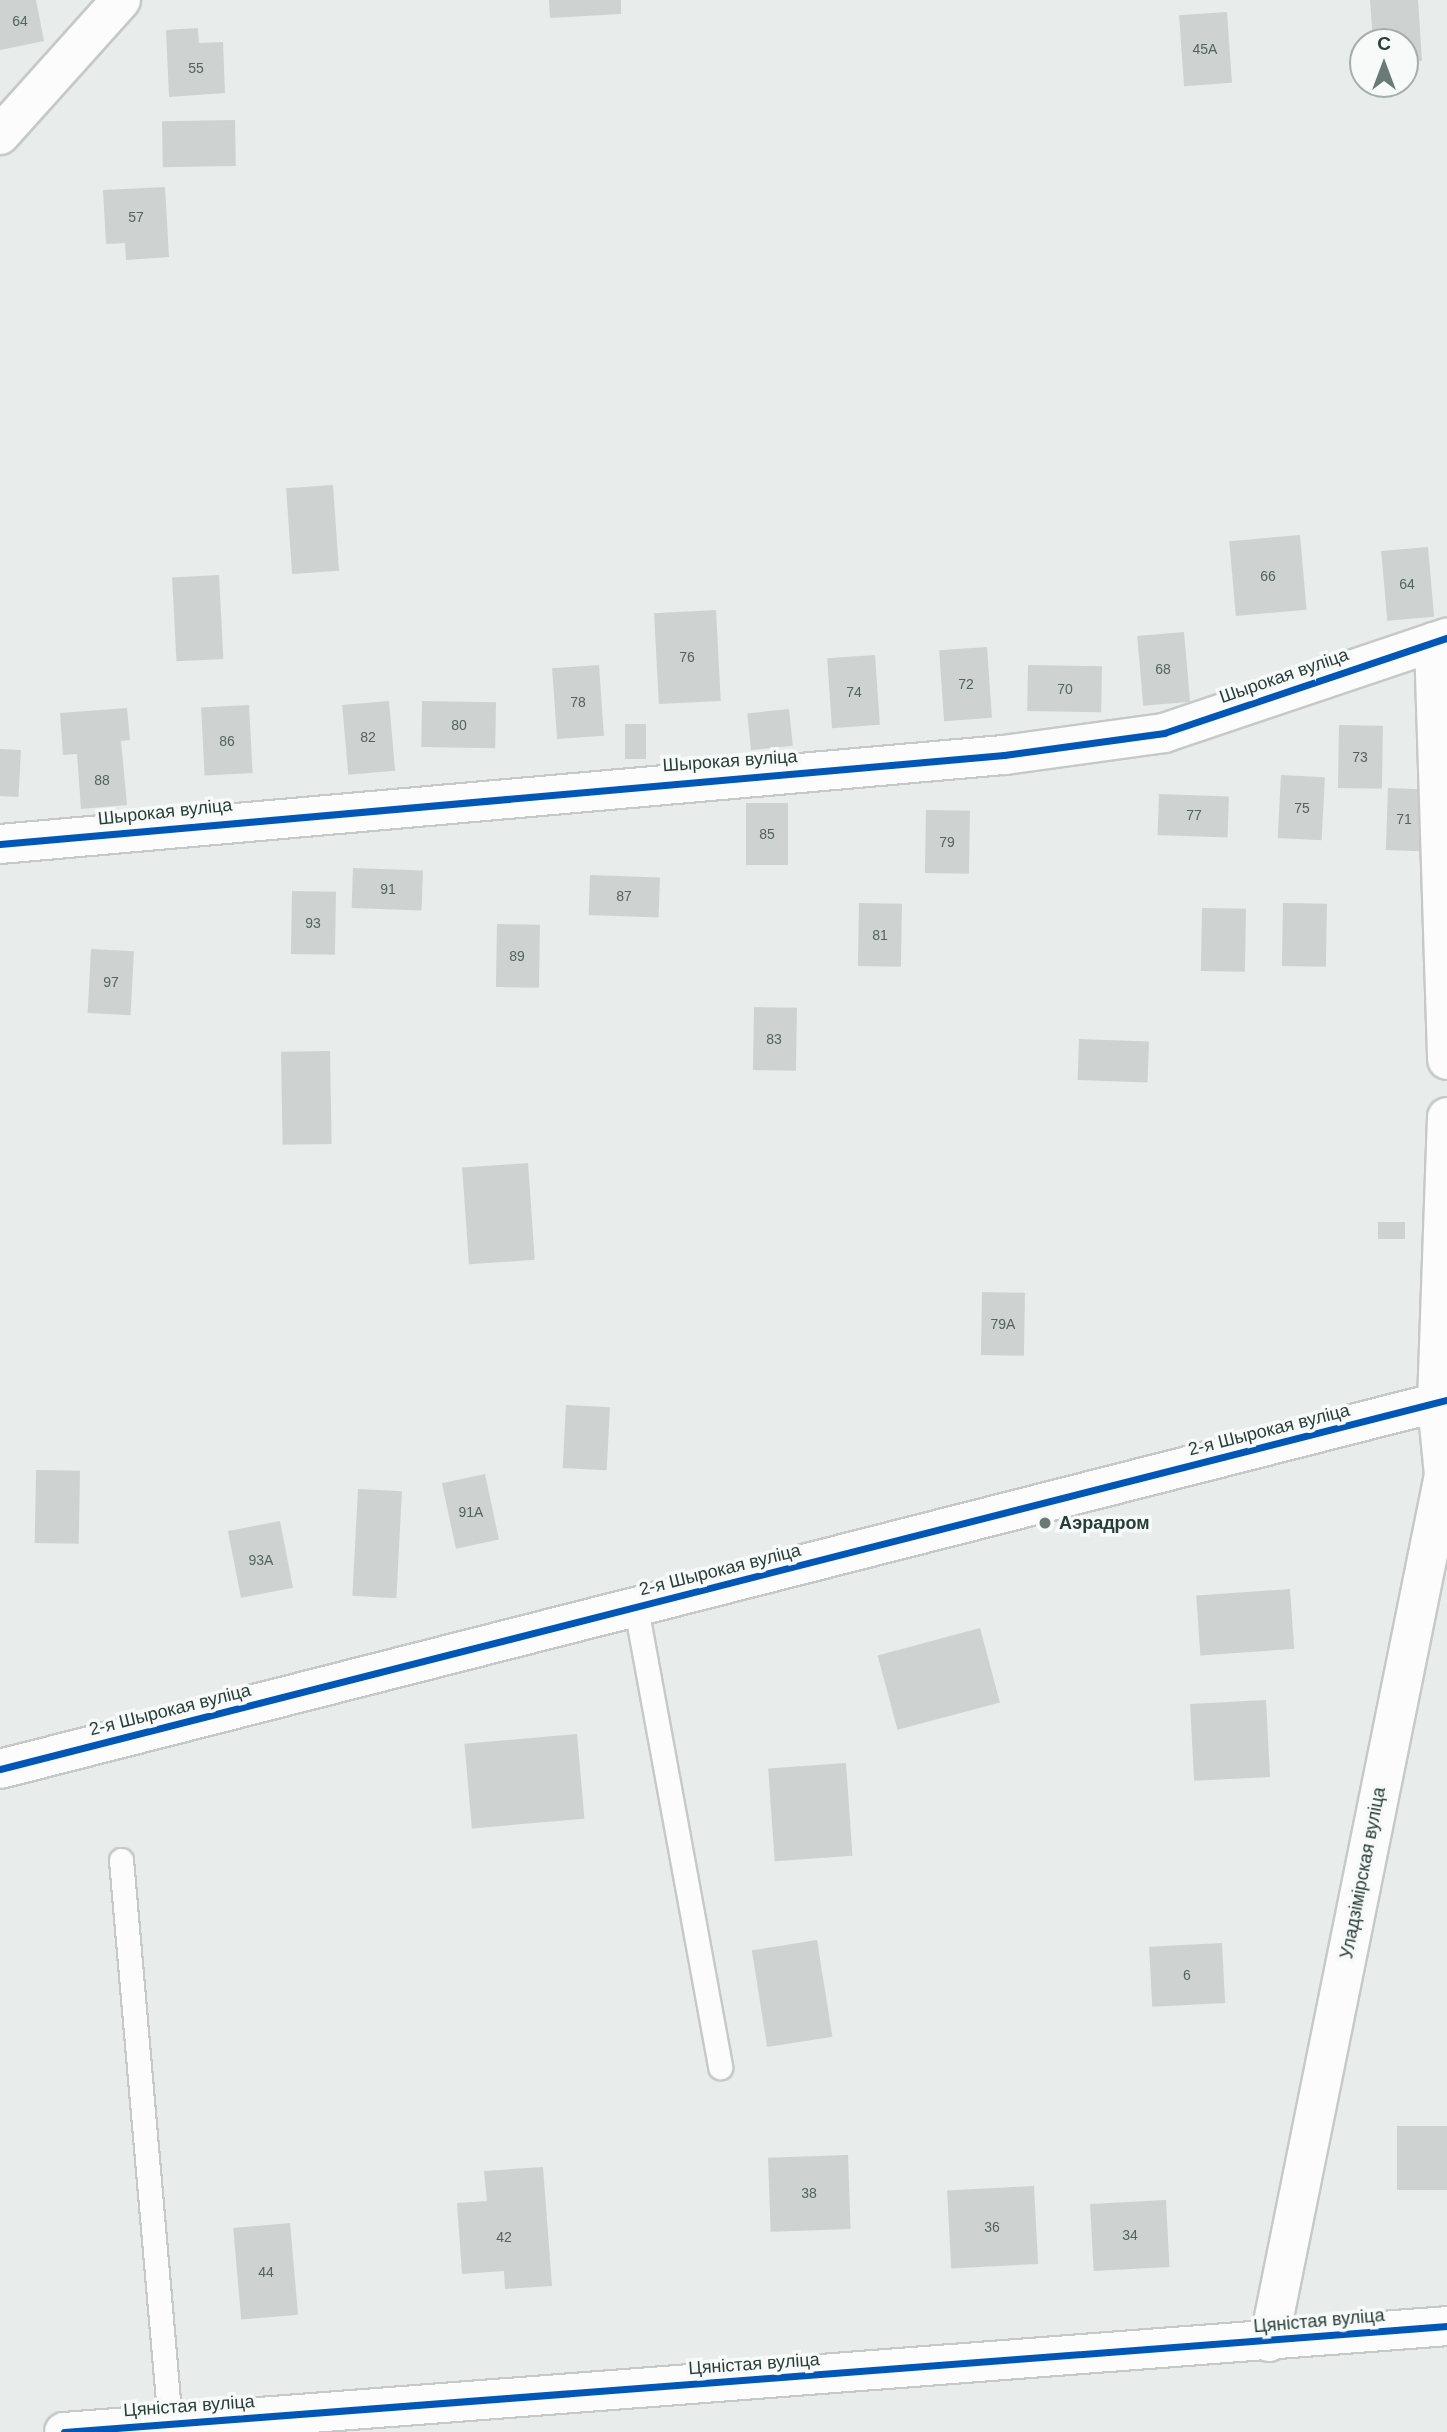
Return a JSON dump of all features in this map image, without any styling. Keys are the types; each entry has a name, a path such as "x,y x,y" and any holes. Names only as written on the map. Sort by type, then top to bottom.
{"street":[{"path":"0,135 121,0"},
{"path":"1440,640 1447,1060"},
{"name":"Шырокая вуліца","path":"0,844 1044,750 1164,733 1440,640"},
{"name":"Уладзімірская вуліца","path":"1269,2342 1444,1475 1442,1401 1447,1116"},
{"name":"2-я Шырокая вуліца","path":"0,1769 1442,1401"},
{"name":"Цяністая вуліца","path":"64,2432 1269,2342 1447,2326"}],"lane":[{"path":"636,1608 720,2067"},
{"path":"121,1860 170,2423"}],"building":[{"path":"0,0 36,0 44,41 0,50"},
{"path":"549,0 621,0 621,14 550,18"},
{"path":"1370,0 1418,0 1422,61 1419,61 1419,28 1372,28"},
{"path":"1227,12 1232,83 1184,86 1179,15"},
{"path":"198,28 199,43 223,42 225,93 169,97 166,30"},
{"path":"235,120 236,166 163,167 162,121"},
{"path":"165,187 169,257 126,260 125,243 106,244 103,190"},
{"path":"333,485 339,571 292,574 286,488"},
{"path":"1300,535 1307,610 1236,616 1229,541"},
{"path":"1428,547 1434,617 1387,621 1381,551"},
{"path":"219,575 223,659 176,661 172,577"},
{"path":"716,610 721,701 659,704 654,613"},
{"path":"1184,632 1190,702 1143,706 1137,636"},
{"path":"987,647 992,718 944,721 939,650"},
{"path":"875,655 880,725 832,728 827,658"},
{"path":"599,665 604,736 557,739 552,668"},
{"path":"1028,665 1102,666 1101,712 1027,711"},
{"path":"389,701 395,771 348,775 342,705"},
{"path":"422,701 496,702 495,748 421,747"},
{"path":"249,705 253,773 205,775 201,708"},
{"path":"127,708 130,740 121,741 127,805 81,809 77,754 63,755 60,713"},
{"path":"789,709 793,746 751,750 747,713"},
{"path":"625,724 646,724 646,759 625,759"},
{"path":"1339,725 1383,726 1382,789 1338,788"},
{"path":"0,749 21,750 19,797 0,796"},
{"path":"1281,775 1325,777 1322,840 1278,838"},
{"path":"1388,788 1422,789 1420,851 1386,850"},
{"path":"1159,794 1229,796 1228,837 1158,835"},
{"path":"746,803 788,803 788,865 746,865"},
{"path":"926,810 970,811 969,874 925,873"},
{"path":"353,868 423,870 422,910 352,908"},
{"path":"590,875 660,877 659,917 589,915"},
{"path":"292,891 336,892 335,955 291,954"},
{"path":"859,903 902,904 901,967 858,966"},
{"path":"1283,903 1327,904 1326,967 1282,966"},
{"path":"1202,908 1246,909 1245,972 1201,971"},
{"path":"497,924 540,925 539,988 496,987"},
{"path":"91,949 134,951 131,1015 88,1013"},
{"path":"754,1007 797,1008 796,1071 753,1070"},
{"path":"1079,1039 1149,1041 1148,1082 1078,1080"},
{"path":"330,1051 332,1144 283,1145 281,1052"},
{"path":"528,1163 535,1260 469,1264 462,1168"},
{"path":"1378,1222 1405,1222 1405,1239 1378,1239"},
{"path":"982,1292 1025,1293 1024,1356 981,1355"},
{"path":"566,1405 610,1407 607,1470 563,1468"},
{"path":"36,1470 80,1471 79,1544 35,1543"},
{"path":"485,1474 499,1540 456,1549 442,1483"},
{"path":"358,1489 402,1491 396,1598 352,1596"},
{"path":"280,1521 293,1588 241,1598 228,1531"},
{"path":"1290,1589 1294,1649 1200,1655 1196,1596"},
{"path":"980,1628 1000,1702 898,1730 878,1655"},
{"path":"1266,1700 1270,1777 1194,1781 1190,1704"},
{"path":"577,1734 584,1819 472,1829 464,1744"},
{"path":"846,1763 852,1856 775,1861 768,1768"},
{"path":"817,1940 832,2037 767,2047 752,1950"},
{"path":"1222,1943 1225,2003 1152,2007 1149,1947"},
{"path":"1397,2126 1447,2126 1447,2190 1397,2190"},
{"path":"848,2155 851,2229 771,2232 768,2158"},
{"path":"543,2167 552,2286 505,2289 504,2271 462,2274 457,2203 487,2201 484,2171"},
{"path":"1034,2186 1038,2264 951,2268 947,2191"},
{"path":"1166,2200 1170,2267 1094,2271 1090,2204"},
{"path":"290,2223 298,2315 241,2320 233,2228"}],"cycle path":[{"path":"0,844 1004,755 1164,733 1447,638"},
{"path":"0,1769 1447,1400"},
{"path":"64,2432 1447,2326"}],"place":[{"name":"Аэрадром","path":"1045,1523"}]}
